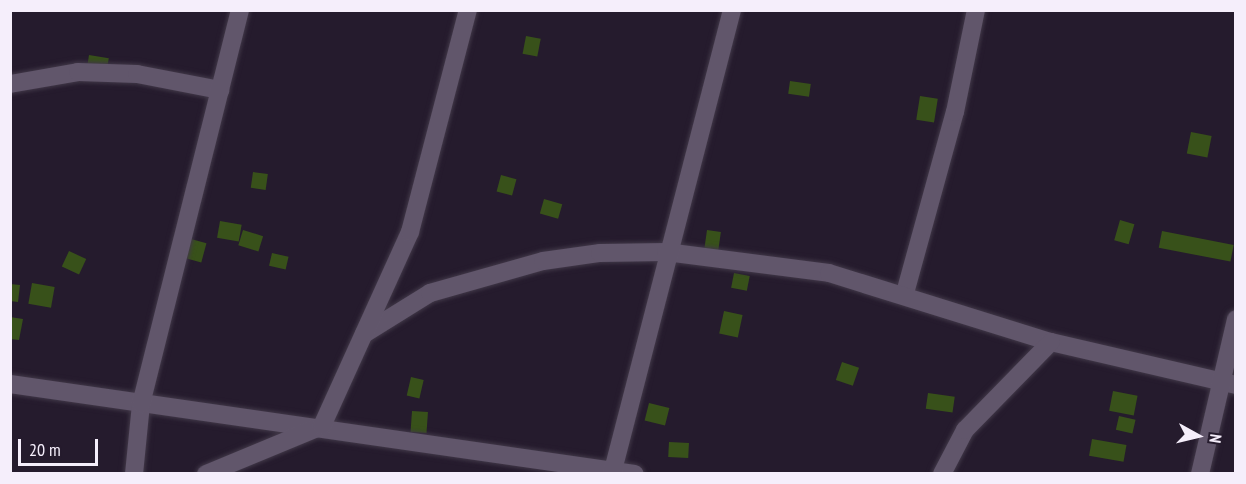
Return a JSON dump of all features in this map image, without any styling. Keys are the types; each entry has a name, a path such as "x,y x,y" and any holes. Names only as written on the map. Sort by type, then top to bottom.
{"street":[{"path":"134,474 141,404 240,10"},
{"path":"206,474 322,426 410,232 468,10"},
{"path":"613,472 666,252 732,10"},
{"path":"905,293 955,112 976,10"},
{"path":"10,84 78,72 138,74 220,90"},
{"path":"364,334 430,293 543,261 600,253 666,252 829,273 905,293 1051,342 1228,382"},
{"path":"1200,474 1228,382 1236,319"},
{"path":"942,474 965,430 1051,342"},
{"path":"10,384 141,404 322,426 635,474"}],"building":[{"path":"526,36 541,39 537,57 523,54"},
{"path":"89,55 109,58 107,72 87,69"},
{"path":"790,81 811,84 809,97 788,94"},
{"path":"920,96 938,99 934,123 916,120"},
{"path":"1191,132 1212,136 1207,158 1187,154"},
{"path":"253,172 268,174 266,190 251,188"},
{"path":"501,175 516,179 512,196 497,191"},
{"path":"544,199 562,204 558,219 540,213"},
{"path":"1120,220 1134,224 1129,244 1114,240"},
{"path":"220,221 242,225 239,242 217,238"},
{"path":"243,230 263,236 258,251 238,245"},
{"path":"707,230 721,232 718,256 704,254"},
{"path":"1162,231 1234,245 1230,262 1159,248"},
{"path":"191,239 206,243 201,262 186,258"},
{"path":"69,251 86,259 79,274 62,266"},
{"path":"272,253 289,257 286,269 269,266"},
{"path":"734,273 750,276 747,291 731,288"},
{"path":"32,283 55,287 51,308 28,304"},
{"path":"10,284 20,285 18,302 10,301"},
{"path":"724,311 743,315 738,337 719,333"},
{"path":"10,317 23,319 19,340 10,339"},
{"path":"842,362 859,368 853,386 836,380"},
{"path":"411,377 424,380 419,398 407,396"},
{"path":"1113,391 1138,396 1134,415 1109,411"},
{"path":"928,393 955,397 953,413 926,409"},
{"path":"649,403 669,408 665,426 645,420"},
{"path":"412,411 428,412 426,433 411,432"},
{"path":"1119,416 1136,420 1132,433 1116,430"},
{"path":"1092,439 1126,445 1124,462 1089,456"},
{"path":"669,442 689,443 688,458 668,457"}]}
